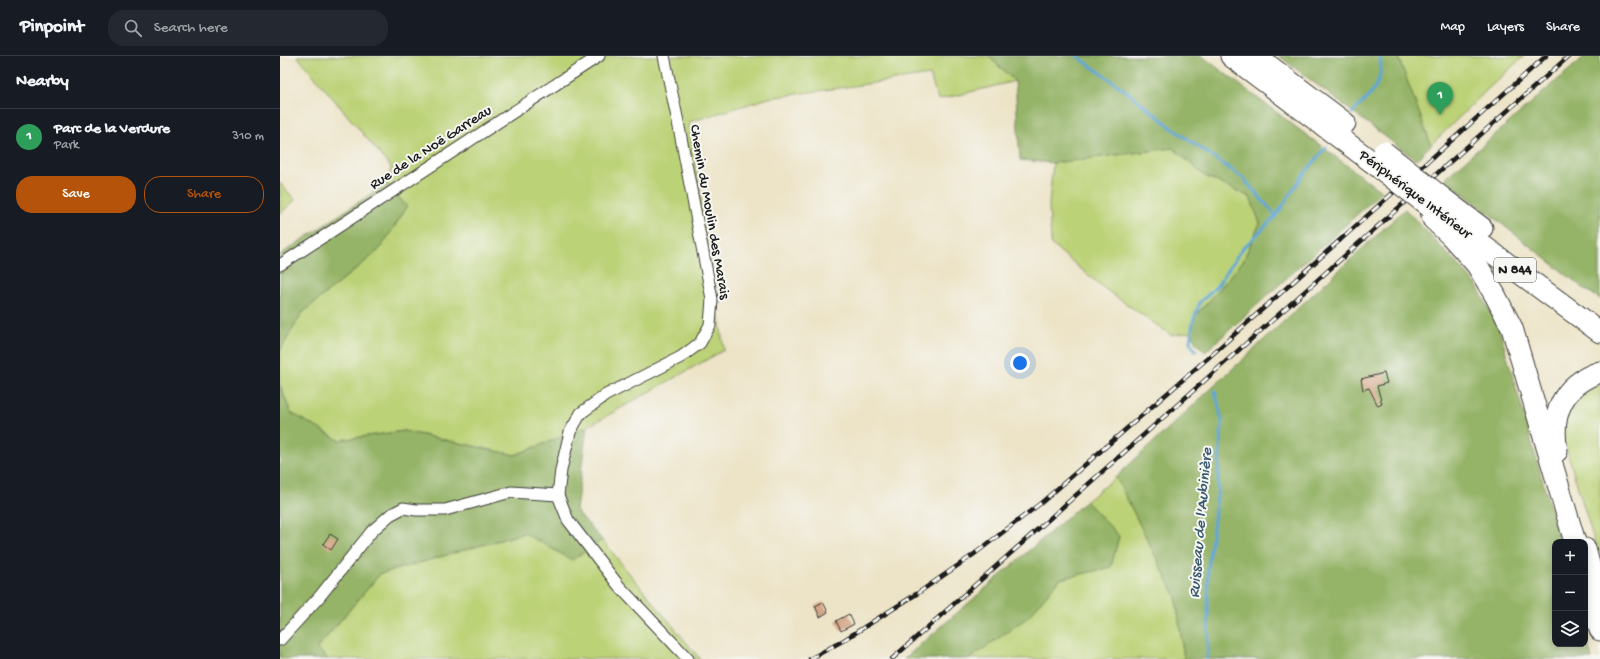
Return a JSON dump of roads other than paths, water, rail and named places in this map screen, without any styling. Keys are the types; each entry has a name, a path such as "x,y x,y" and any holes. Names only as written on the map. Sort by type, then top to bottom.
{"highway":[{"name":"Périphérique Intérieur","path":"1231,56 1378,157 1600,332"},
{"name":"N 844","path":"1256,56 1378,157"},
{"name":"N 844","path":"1438,204 1600,315"},
{"path":"1438,204 1433,219 1451,236 1482,271 1496,295 1512,328 1574,539"},
{"path":"1582,539 1557,450 1554,431 1557,413 1562,401 1570,390 1581,381 1600,372"},
{"path":"1588,559 1600,599"},
{"path":"1588,588 1600,630"}],"street":[{"name":"Rue de la Noë Garreau","path":"280,265 599,56"},
{"name":"Chemin du Moulin des Marais","path":"558,495 570,432 581,413 606,395 681,357 700,343 710,325 712,299 664,56"},
{"path":"280,640 320,596 372,531 390,515 403,508 416,510 445,510 511,492 558,495 568,520 619,586 688,659"}],"waterway":[{"path":"1077,56 1126,91 1176,131 1243,178 1276,216"},
{"name":"Ruisseau de l'Aubinière","path":"1352,113 1365,100 1378,82 1381,66 1380,56"},
{"name":"Ruisseau de l'Aubinière","path":"1196,351 1190,342 1193,321 1200,302 1217,286 1242,249 1276,216 1301,178 1326,147"},
{"name":"Ruisseau de l'Aubinière","path":"1207,659 1208,568 1217,496 1222,420 1215,391"}],"railway":[{"path":"810,659 844,640 918,593 973,555 1041,503 1209,357 1546,56"},
{"path":"892,659 1569,56"}],"place":[{"name":"Parc de la Verdure","path":"1440,115"}]}
